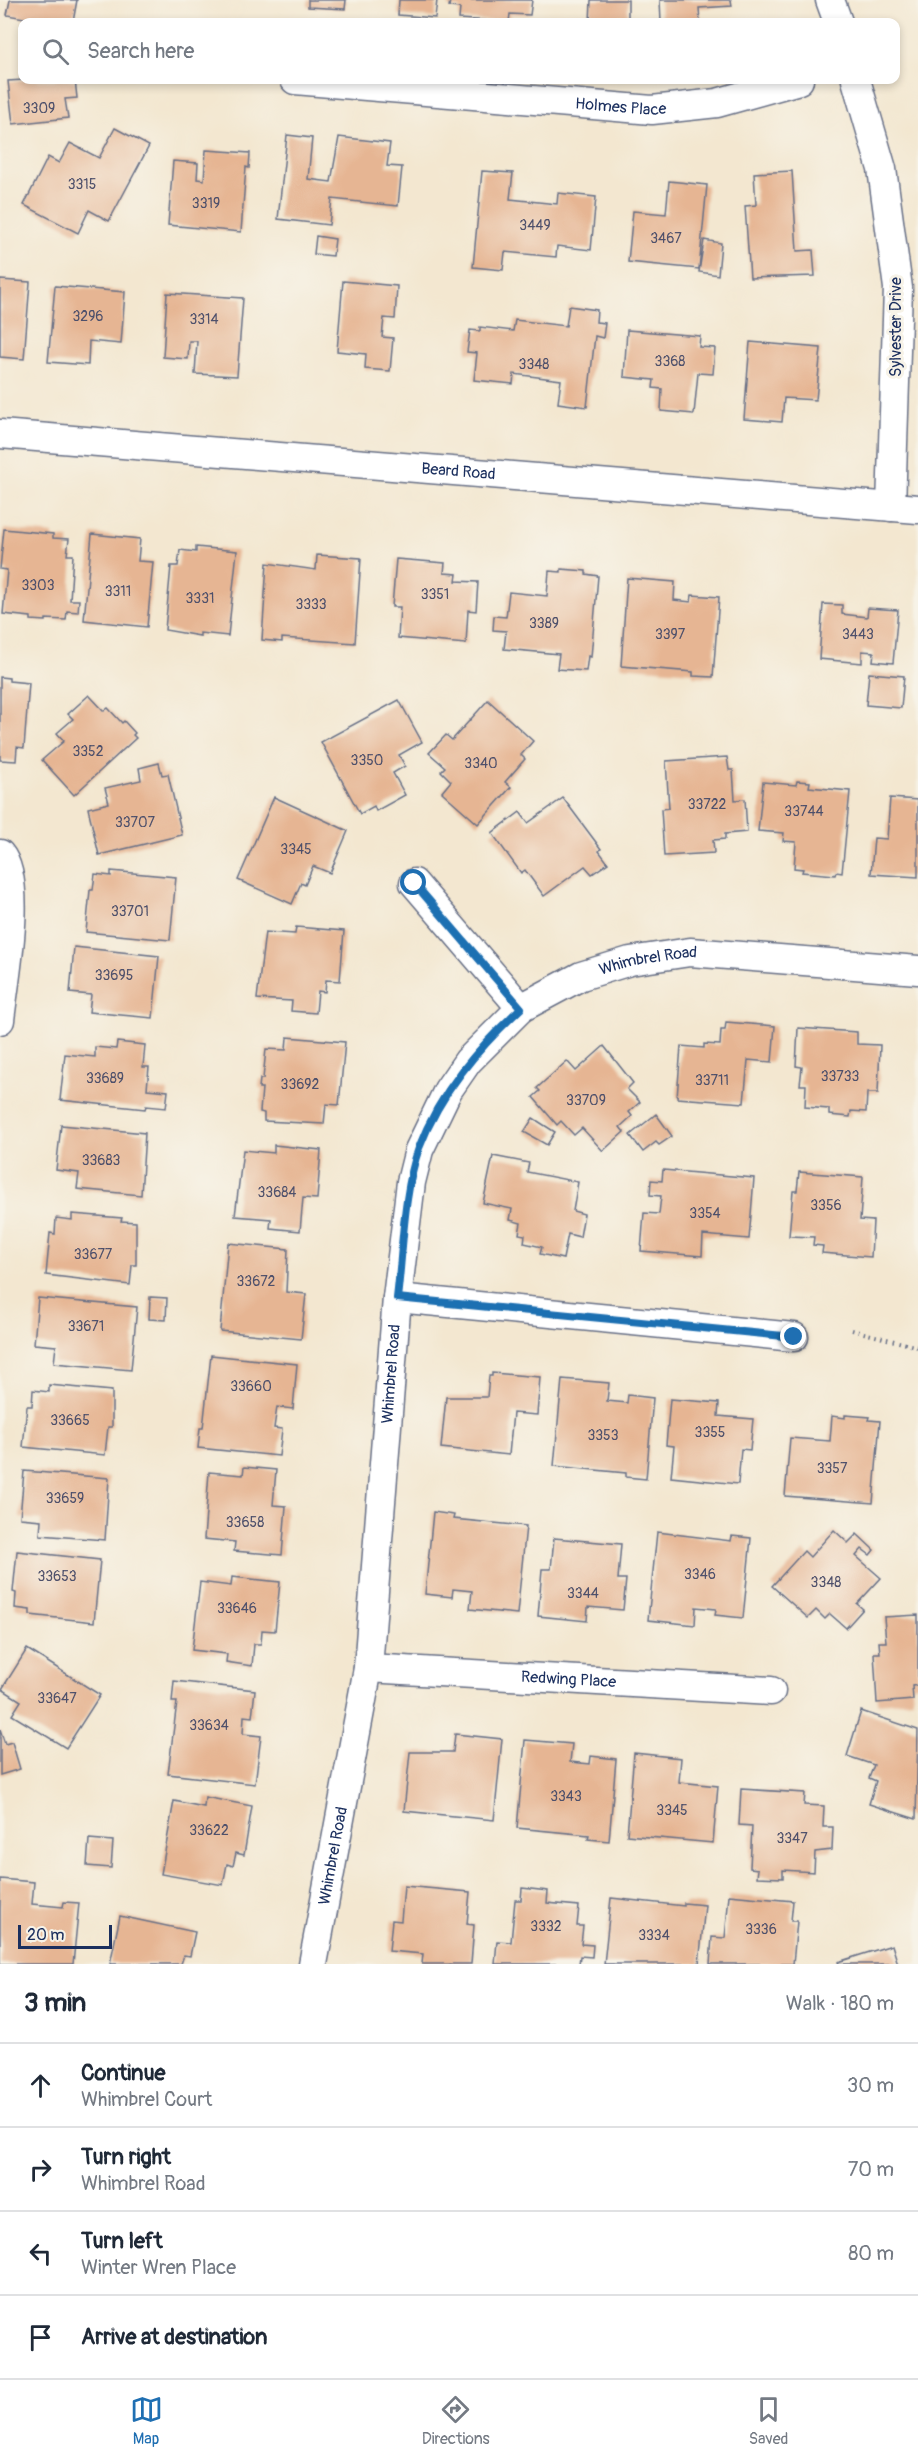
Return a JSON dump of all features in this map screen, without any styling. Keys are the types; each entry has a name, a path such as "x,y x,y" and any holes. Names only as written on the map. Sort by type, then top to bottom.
{"street":[{"path":"830,0 837,18"},
{"name":"Holmes Place","path":"343,84 652,110 717,103 785,84"},
{"name":"Sylvester Drive","path":"857,84 882,169 898,288 905,508"},
{"name":"Beard Road","path":"0,434 905,508"},
{"path":"0,854 8,870 13,897 0,1020"},
{"path":"414,883 521,1008"},
{"name":"Whimbrel Road","path":"313,1964 368,1668 397,1298 411,1182 423,1140 448,1090 468,1061 521,1008 581,976 659,955 715,953 918,970"},
{"path":"397,1298 794,1337"},
{"name":"Redwing Place","path":"368,1668 771,1691"}],"path":[{"path":"852,1330 918,1347"}],"building":[{"path":"10,0 77,0 74,18 24,18 7,15"},
{"path":"308,0 346,0 345,9 308,7"},
{"path":"399,0 437,0 435,18 398,15"},
{"path":"450,0 532,0 530,15 510,14 510,18 459,18 460,8 449,7"},
{"path":"591,0 628,0 628,18 590,18"},
{"path":"660,0 731,0 732,6 699,8 700,18 661,18"},
{"path":"18,80 18,84 75,84 77,98 65,99 68,118 13,124 8,81"},
{"path":"115,128 149,146 109,221 89,210 78,233 24,205 48,157 59,163 70,143 99,158"},
{"path":"287,135 312,138 308,179 331,182 339,137 390,143 387,166 402,167 398,206 332,199 329,225 278,219"},
{"path":"206,150 250,153 249,168 246,167 241,232 168,225 173,161 198,163 197,179 204,180"},
{"path":"482,171 513,173 510,199 557,204 558,193 596,197 591,250 557,246 556,257 505,252 503,270 473,267"},
{"path":"792,171 797,251 813,250 815,276 750,278 745,206 756,205 754,173"},
{"path":"669,181 707,185 699,269 628,262 633,211 666,214"},
{"path":"316,236 335,239 333,256 314,254"},
{"path":"704,240 721,243 718,275 699,272"},
{"path":"0,280 30,282 24,359 0,357"},
{"path":"343,281 397,286 395,319 384,318 382,337 393,338 390,371 365,369 366,354 337,351"},
{"path":"55,286 125,292 121,344 89,341 88,365 48,362"},
{"path":"167,293 243,298 237,376 195,374 197,341 189,341 188,359 163,357"},
{"path":"569,306 597,310 596,322 605,323 603,338 595,336 587,407 558,403 561,380 514,374 513,384 474,380 477,353 467,352 470,330 480,331 480,327 513,331 515,320 566,326"},
{"path":"627,330 700,336 699,347 715,348 713,374 698,373 694,414 661,411 662,389 653,388 654,380 624,377"},
{"path":"750,342 821,348 816,400 784,398 782,422 744,419"},
{"path":"4,529 53,534 53,538 69,539 67,555 73,555 70,600 79,600 78,612 67,611 66,620 46,619 46,621 3,614 7,570 0,569"},
{"path":"92,534 140,539 138,561 153,562 147,627 84,620"},
{"path":"196,547 237,551 228,636 200,633 200,636 165,630 171,566 178,566 180,550 196,552"},
{"path":"317,555 361,558 355,643 282,638 282,642 262,640 267,563 316,570"},
{"path":"396,559 445,563 444,573 457,574 456,581 478,582 476,611 468,610 466,644 398,638 400,607 392,607"},
{"path":"561,569 586,571 586,574 598,576 591,657 588,656 586,671 557,669 559,654 504,649 506,631 493,630 494,616 506,617 509,592 547,596 549,571 561,572"},
{"path":"627,578 675,582 674,600 691,602 692,595 719,597 713,677 693,676 693,672 621,666"},
{"path":"823,604 842,605 842,614 867,617 868,608 898,610 893,663 873,661 874,652 862,651 862,663 819,659"},
{"path":"869,673 904,676 901,708 866,705"},
{"path":"0,677 9,678 9,681 29,683 24,748 17,747 16,761 0,760"},
{"path":"89,695 104,711 108,708 122,723 124,721 135,733 133,735 136,738 74,795 42,760 64,741 57,733 73,719 68,714"},
{"path":"399,700 422,742 399,755 405,766 393,773 405,795 376,811 374,806 360,814 321,742"},
{"path":"488,700 533,741 521,755 525,759 505,782 511,787 478,824 442,792 451,781 441,771 445,767 429,753 446,735 452,740"},
{"path":"727,757 729,770 733,770 735,800 745,799 747,832 725,834 725,839 713,840 714,853 664,856 661,809 669,808 666,761"},
{"path":"159,763 162,775 168,774 182,835 99,855 88,808 109,803 105,788 141,780 139,768"},
{"path":"797,781 810,782 809,787 850,791 842,873 836,872 835,875 802,872 803,869 794,868 796,842 783,841 784,833 758,831 763,782 796,785"},
{"path":"274,797 348,831 330,873 313,866 305,885 301,883 292,904 238,880"},
{"path":"563,798 601,849 599,851 608,863 592,874 585,866 544,896 525,870 521,873 492,833 520,812 528,823"},
{"path":"890,798 918,800 918,877 871,874 874,838 887,839"},
{"path":"111,871 176,877 170,940 86,932 90,890 93,890 95,874 111,876"},
{"path":"296,927 344,931 340,981 326,980 325,992 318,991 316,1013 291,1011 292,1001 257,999 265,932 295,934"},
{"path":"74,947 159,956 153,1018 89,1012 91,995 70,993"},
{"path":"726,1022 775,1026 772,1062 748,1060 744,1103 677,1098 681,1046 704,1048 704,1044 720,1045 721,1030 725,1030"},
{"path":"798,1028 857,1032 857,1044 880,1045 878,1093 867,1093 866,1112 851,1111 850,1117 829,1115 829,1109 805,1107 806,1085 800,1085 802,1067 796,1066"},
{"path":"287,1037 345,1042 339,1105 326,1104 324,1124 264,1121 264,1113 260,1112 262,1088 259,1088 260,1079 263,1079 266,1049 286,1050"},
{"path":"117,1042 145,1045 143,1067 149,1067 147,1089 168,1091 166,1108 146,1106 145,1109 60,1100 65,1054 95,1057 95,1047 116,1049"},
{"path":"604,1046 633,1083 627,1089 640,1102 629,1112 632,1116 620,1127 624,1132 603,1151 582,1128 574,1135 561,1121 557,1125 533,1097 540,1091 537,1088 567,1061 576,1071"},
{"path":"656,1114 672,1136 659,1145 656,1142 643,1152 630,1135"},
{"path":"533,1118 555,1132 547,1145 524,1132"},
{"path":"61,1125 145,1133 141,1195 77,1189 79,1173 56,1170"},
{"path":"274,1145 321,1150 317,1199 303,1198 300,1231 270,1228 271,1219 235,1216 243,1150 274,1153"},
{"path":"493,1156 529,1163 527,1172 578,1182 573,1211 584,1214 580,1237 568,1234 563,1259 540,1254 542,1247 524,1243 525,1235 519,1234 521,1223 510,1220 512,1209 483,1203"},
{"path":"663,1170 754,1178 749,1239 703,1235 702,1256 641,1251 644,1213 659,1214 661,1196 650,1195 651,1180 662,1181"},
{"path":"799,1172 863,1177 860,1220 873,1221 871,1257 822,1253 823,1246 813,1245 814,1237 789,1236 793,1191 797,1191"},
{"path":"72,1214 122,1218 121,1221 136,1222 136,1265 132,1265 130,1285 46,1275 50,1233 55,1234 56,1218 72,1220"},
{"path":"228,1243 288,1249 286,1292 306,1294 301,1339 220,1331"},
{"path":"150,1297 167,1298 166,1320 149,1319"},
{"path":"38,1298 137,1307 131,1370 54,1363 56,1346 34,1344"},
{"path":"211,1355 297,1364 293,1409 277,1407 274,1428 282,1429 279,1456 198,1448 200,1428 203,1428"},
{"path":"492,1373 540,1377 537,1415 513,1413 509,1455 441,1448 446,1397 487,1397 489,1376 492,1376"},
{"path":"562,1379 609,1383 607,1401 627,1403 628,1395 653,1398 646,1479 626,1477 626,1473 554,1466"},
{"path":"49,1385 112,1391 112,1427 108,1427 105,1455 23,1447 27,1406 32,1406 33,1390 49,1392"},
{"path":"670,1399 719,1403 718,1416 753,1419 750,1450 741,1449 738,1484 671,1477 674,1446 666,1445"},
{"path":"845,1415 870,1417 869,1420 880,1421 873,1503 785,1496 790,1438 830,1441 832,1416 845,1418"},
{"path":"244,1467 276,1470 273,1505 286,1506 282,1555 234,1551 235,1542 204,1539 209,1472 243,1475"},
{"path":"24,1471 109,1478 105,1540 40,1535 41,1520 20,1518"},
{"path":"433,1512 454,1515 453,1519 526,1526 517,1614 470,1609 472,1591 453,1589 452,1597 425,1594"},
{"path":"834,1530 848,1543 857,1534 874,1550 870,1555 862,1549 856,1556 881,1578 857,1604 863,1609 846,1628 830,1614 825,1619 816,1610 808,1618 772,1586 804,1551 810,1557"},
{"path":"657,1532 731,1541 732,1536 751,1538 743,1618 715,1615 716,1609 696,1607 695,1625 648,1620"},
{"path":"554,1538 621,1544 618,1579 626,1579 623,1610 588,1607 587,1621 538,1616 542,1569 551,1569"},
{"path":"17,1551 100,1560 94,1622 30,1615 30,1610 15,1608 16,1593 13,1592"},
{"path":"232,1577 280,1582 275,1631 262,1630 261,1644 254,1644 252,1666 226,1662 227,1654 192,1650 200,1582 231,1586"},
{"path":"918,1615 918,1685 912,1686 913,1700 877,1703 874,1653 880,1653 879,1642 886,1642 884,1617"},
{"path":"27,1649 100,1695 66,1748 12,1715 21,1701 2,1689"},
{"path":"174,1681 255,1690 252,1717 244,1716 243,1734 261,1736 255,1784 168,1774 177,1702 172,1702"},
{"path":"861,1711 918,1730 916,1819 869,1804 876,1781 869,1778 874,1765 847,1756"},
{"path":"0,1729 5,1744 12,1742 20,1769 0,1775"},
{"path":"455,1734 502,1739 494,1820 404,1811 410,1752 453,1752"},
{"path":"525,1740 572,1744 570,1762 590,1764 591,1756 616,1759 609,1841 588,1839 589,1835 517,1828"},
{"path":"634,1753 681,1758 679,1782 718,1786 713,1843 627,1835"},
{"path":"741,1789 805,1793 804,1805 824,1806 823,1827 833,1827 832,1850 815,1852 814,1872 783,1870 783,1878 757,1877 758,1869 750,1868 752,1826 739,1825"},
{"path":"205,1797 252,1806 244,1855 236,1853 233,1866 227,1864 223,1885 161,1874 174,1801 204,1807"},
{"path":"89,1839 113,1841 111,1868 87,1866"},
{"path":"0,1879 34,1882 32,1904 63,1907 64,1902 79,1903 73,1964 0,1964"},
{"path":"404,1886 470,1892 467,1924 474,1925 471,1964 422,1964 423,1954 389,1951 392,1920 401,1921"},
{"path":"522,1888 548,1891 547,1903 579,1906 577,1926 583,1926 581,1944 593,1945 592,1957 580,1956 579,1964 495,1964 497,1941 511,1942 515,1900 521,1900"},
{"path":"729,1895 793,1901 791,1921 797,1921 793,1964 710,1964 712,1937 725,1938"},
{"path":"611,1898 684,1906 684,1903 705,1905 699,1964 604,1964"},
{"path":"120,1916 195,1932 190,1956 184,1955 181,1964 110,1964"},
{"path":"892,1945 898,1964 839,1964 838,1962"}],"route":[{"path":"414,883 521,1008 468,1061 431,1120 418,1150 411,1182 397,1298 794,1337"}]}
